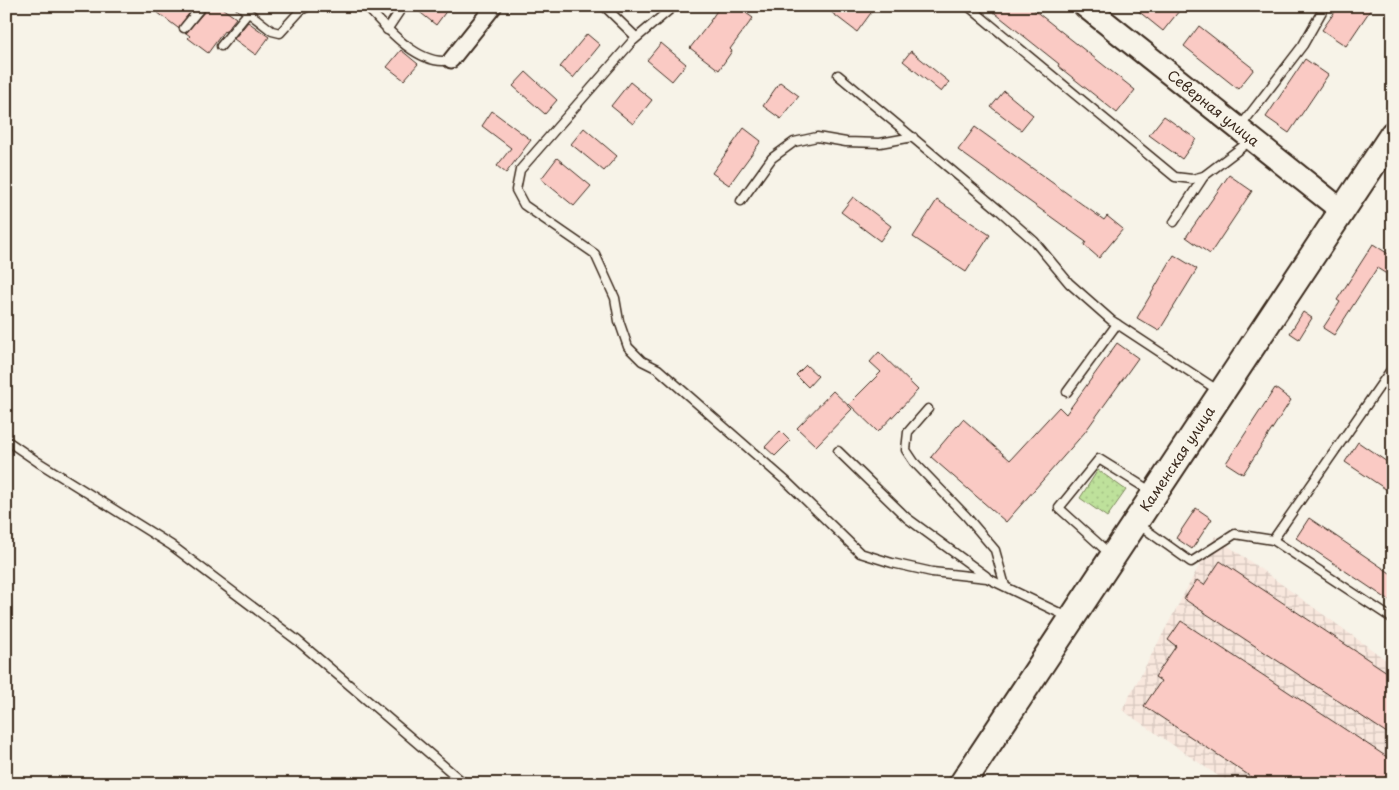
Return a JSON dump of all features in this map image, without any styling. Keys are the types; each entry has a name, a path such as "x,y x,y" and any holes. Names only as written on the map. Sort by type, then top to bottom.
{"main road":[{"name":"Каменская улица","path":"962,784 1393,134"}],"street":[{"path":"451,60 494,6"},
{"name":"Северная улица","path":"1086,6 1341,210"}],"lane":[{"path":"184,28 202,6"},
{"path":"240,6 272,31 280,33 301,10 308,6"},
{"path":"366,6 387,30 429,60 444,62 451,60"},
{"path":"387,30 403,6"},
{"path":"604,6 636,37 634,40"},
{"path":"674,6 634,40 520,170 516,190 524,205 595,254 616,298 619,321 628,347 642,361 658,369 787,482 860,552 892,563 932,572 987,578"},
{"path":"968,6 1175,177 1192,179 1204,176"},
{"path":"1174,222 1204,176 1246,134 1304,45 1326,6"},
{"path":"221,46 248,13"},
{"path":"838,74 1034,241 1069,283 1117,324 1221,392"},
{"path":"741,201 772,158 794,142 817,137 846,142 880,143 913,137"},
{"path":"1067,392 1117,324"},
{"path":"1273,540 1393,367"},
{"path":"928,410 908,432 906,450 914,462 966,516 995,550 1005,586"},
{"path":"6,440 172,545 298,641 465,784"},
{"path":"838,451 907,518 987,578 1071,618"},
{"path":"1113,556 1059,508 1099,459 1154,493"},
{"path":"1135,522 1191,562 1235,534 1273,540 1393,619"}],"shaded area":[{"path":"1215,536 1393,665 1393,784 1230,784 1122,710"}],"green space":[{"path":"1098,470 1126,490 1107,517 1080,498"}],"building":[{"path":"149,6 195,6 178,28"},
{"path":"208,6 219,6 236,18 208,53 188,38 190,36 186,33"},
{"path":"412,6 450,6 436,25"},
{"path":"720,6 736,6 753,18 730,49 732,51 719,70 690,48"},
{"path":"823,6 876,6 857,32"},
{"path":"986,6 1029,6 1135,90 1117,113"},
{"path":"1132,6 1183,6 1163,31"},
{"path":"1339,6 1373,6 1346,46 1322,30"},
{"path":"248,22 269,37 256,55 234,39"},
{"path":"1199,26 1254,69 1238,89 1184,46"},
{"path":"587,34 600,45 573,78 560,67"},
{"path":"661,43 686,64 672,81 647,60"},
{"path":"401,50 418,64 404,80 387,67"},
{"path":"911,51 949,82 941,92 903,61"},
{"path":"1305,59 1328,75 1289,133 1266,117"},
{"path":"526,72 557,100 545,114 513,86"},
{"path":"630,82 652,100 633,124 611,106"},
{"path":"780,82 799,96 781,119 763,106"},
{"path":"1004,91 1033,115 1021,130 991,107"},
{"path":"492,111 531,140 506,173 497,166 511,148 482,126"},
{"path":"1164,116 1196,139 1182,159 1149,135"},
{"path":"975,127 1104,220 1107,216 1123,229 1099,258 1084,245 1086,242 958,150"},
{"path":"584,128 617,156 604,171 571,144"},
{"path":"744,128 761,141 729,185 712,173"},
{"path":"557,158 591,186 574,206 541,179"},
{"path":"1229,175 1252,191 1210,254 1186,237"},
{"path":"853,197 891,226 880,241 841,212"},
{"path":"937,200 990,235 966,272 913,237"},
{"path":"1373,244 1393,257 1393,278 1377,268 1334,335 1323,328 1340,302 1337,300"},
{"path":"1174,255 1197,269 1159,331 1137,318"},
{"path":"1303,312 1312,318 1299,339 1290,333"},
{"path":"1117,343 1138,358 1085,432 1006,522 931,457 963,419 1010,460 1059,407 1066,414"},
{"path":"879,352 918,390 878,432 849,404 881,372 870,362"},
{"path":"806,365 818,376 808,387 796,375"},
{"path":"1275,388 1291,400 1243,474 1226,463"},
{"path":"833,391 852,409 816,446 797,428"},
{"path":"780,431 790,441 775,456 765,447"},
{"path":"1358,442 1393,466 1393,494 1345,462"},
{"path":"1196,508 1212,519 1192,549 1176,538"},
{"path":"1309,518 1393,575 1393,603 1296,538"},
{"path":"1220,561 1393,676 1393,737 1184,599 1197,580 1204,585"},
{"path":"1181,621 1393,761 1393,784 1262,784 1144,706 1161,681 1155,677 1176,646 1168,640"}]}
